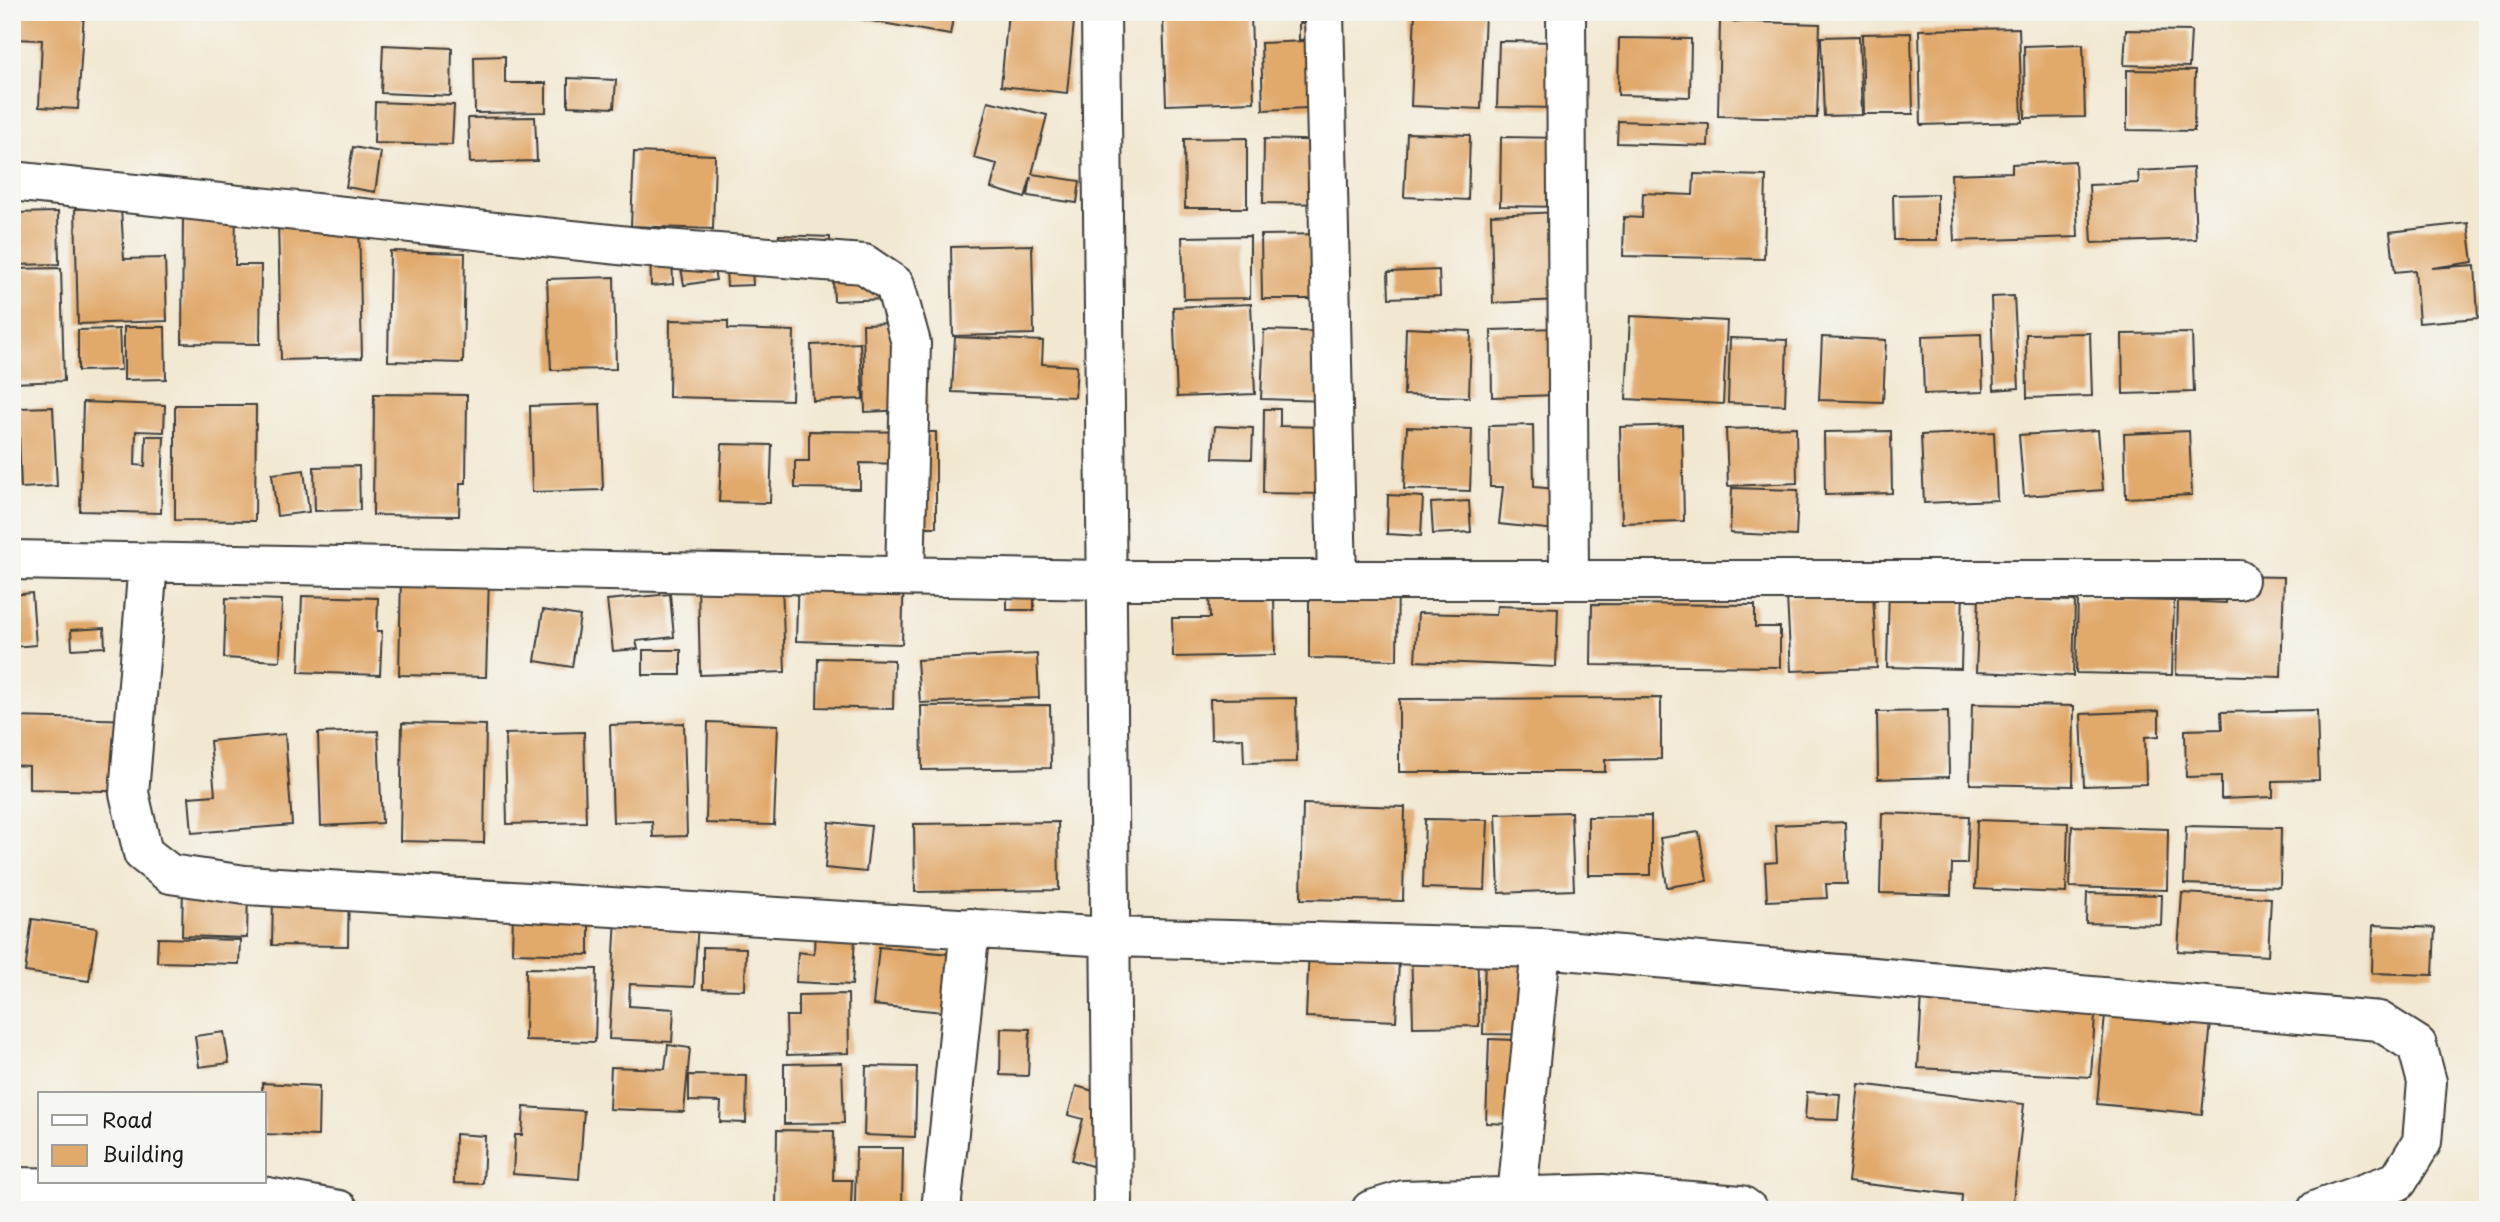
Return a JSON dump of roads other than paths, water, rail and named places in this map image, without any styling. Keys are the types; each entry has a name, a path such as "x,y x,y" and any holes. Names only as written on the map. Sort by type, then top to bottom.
{"street":[{"path":"1101,12 1113,1210"},
{"path":"1324,12 1337,580"},
{"path":"1566,12 1569,580"},
{"path":"12,181 638,247 864,264 895,285 911,342 905,576"},
{"path":"12,560 1105,580 2239,580"},
{"path":"148,563 129,793 142,853 170,874 245,885 1110,937 1541,948 2379,1020 2417,1045 2427,1082 2422,1142 2398,1181 2317,1210"},
{"path":"941,1210 970,928"},
{"path":"1517,1197 1541,948"},
{"path":"12,1187 229,1190 339,1210"},
{"path":"1371,1210 1404,1199 1602,1194 1741,1205 1748,1210"}],"railway":[{"path":"2483,12 2488,31"}]}
